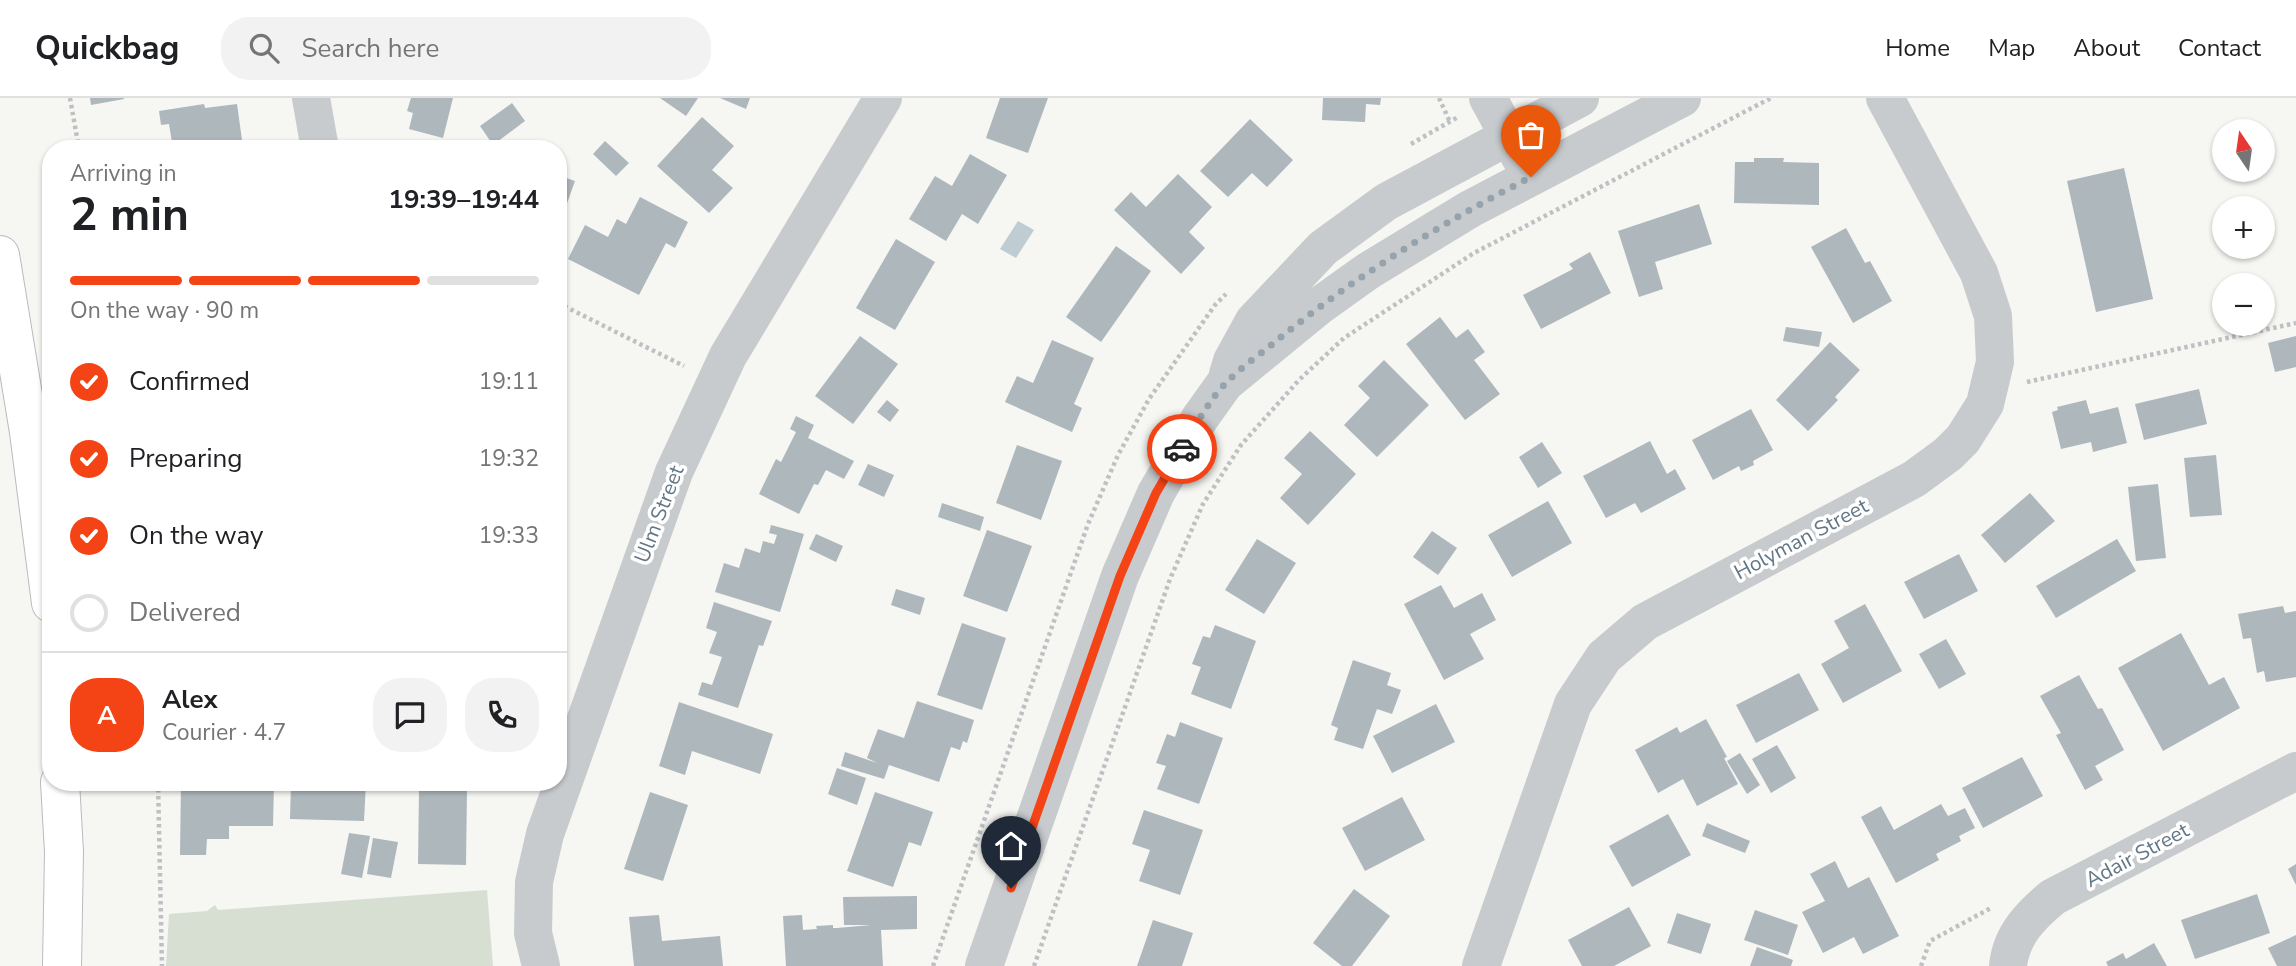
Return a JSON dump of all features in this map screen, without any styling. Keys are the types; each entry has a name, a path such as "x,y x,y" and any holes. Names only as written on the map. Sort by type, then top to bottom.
{"main road":[{"path":"0,255 29,432 42,533"},
{"path":"61,791 64,852 62,966"}],"street":[{"path":"311,98 318,140"},
{"name":"Ulm Street","path":"567,735 575,699 674,472 735,344 883,98"},
{"path":"1488,98 1531,177"},
{"path":"984,966 1120,576 1156,493 1200,418 1225,383 1319,306 1368,271 1470,209 1682,98"},
{"name":"Holyman Street","path":"1481,966 1573,704 1604,657 1644,622 1914,479 1948,454 1963,439 1984,404 1995,362 1993,316 1979,273 1885,98"},
{"path":"1225,383 1232,361 1254,321 1324,248 1386,202 1508,135 1557,103 1572,156"},
{"name":"Adair Street","path":"2008,966 2014,944 2030,916 2053,897 2296,771"},
{"name":"Ulm Street","path":"541,966 533,933 534,882 555,791"}],"path":[{"path":"71,98 78,140"},
{"path":"1439,98 1450,122"},
{"path":"1034,966 1170,579 1203,504 1241,445 1299,380 1344,338 1474,253 1771,98"},
{"path":"567,308 716,383"},
{"path":"2041,381 2296,323"},
{"path":"158,791 162,966"},
{"path":"1921,966 1930,941"}],"shaded area":[{"path":"1018,221 1034,230 1016,258 1000,249"},
{"path":"487,890 493,966 166,966 169,914 207,911 215,905 218,910"}],"building":[{"path":"90,98 124,98 124,99 91,105"},
{"path":"411,98 453,98 443,138 409,129 413,113 407,111"},
{"path":"660,98 698,98 686,116"},
{"path":"720,98 750,98 746,109"},
{"path":"1000,98 1048,98 1028,153 986,138"},
{"path":"1323,98 1381,98 1380,105 1366,104 1365,122 1322,120"},
{"path":"512,103 525,121 500,140 490,140 480,126"},
{"path":"204,104 205,108 237,104 242,140 172,140 169,124 161,125 159,111"},
{"path":"702,117 734,146 712,170 733,188 709,213 657,166"},
{"path":"1250,119 1293,160 1267,187 1252,173 1228,197 1200,171"},
{"path":"605,141 629,163 616,176 593,154"},
{"path":"970,154 1007,175 978,224 962,214 946,241 909,219 935,176 952,186"},
{"path":"1754,158 1784,158 1783,162 1819,163 1819,205 1734,203 1735,162 1754,162"},
{"path":"2124,168 2153,299 2096,312 2067,181"},
{"path":"1178,174 1212,207 1189,232 1205,248 1181,274 1114,210 1131,192 1146,207"},
{"path":"567,178 575,181 567,203"},
{"path":"640,197 688,222 675,248 666,243 639,295 568,259 585,225 608,237 617,219 626,224"},
{"path":"1699,204 1712,244 1655,262 1663,289 1639,297 1618,231"},
{"path":"1846,228 1865,263 1870,261 1892,301 1853,323 1811,247"},
{"path":"896,239 935,262 895,330 856,308"},
{"path":"1116,246 1151,271 1101,342 1066,317"},
{"path":"1590,252 1611,293 1541,329 1523,295 1573,269 1569,264"},
{"path":"1440,317 1456,338 1468,329 1485,352 1474,360 1500,394 1465,420 1406,344"},
{"path":"1786,327 1822,332 1819,347 1783,341"},
{"path":"860,336 898,364 853,424 815,396"},
{"path":"2296,336 2296,367 2275,372 2268,343"},
{"path":"1052,340 1094,358 1074,404 1082,408 1072,432 1005,402 1017,376 1033,383"},
{"path":"1830,342 1860,370 1835,397 1838,400 1808,431 1776,400"},
{"path":"1384,360 1429,405 1377,457 1344,425 1370,398 1358,386"},
{"path":"2199,389 2207,424 2144,440 2135,404"},
{"path":"887,400 899,410 890,422 877,412"},
{"path":"2086,400 2090,414 2118,407 2127,443 2093,452 2091,442 2061,449 2052,412 2058,410 2057,407"},
{"path":"1751,409 1773,450 1753,461 1754,465 1741,471 1739,466 1713,480 1692,440"},
{"path":"796,416 814,425 808,438 854,461 844,479 826,470 818,485 814,484 799,514 759,494 776,459 781,462 796,432 790,429"},
{"path":"1310,431 1356,474 1308,525 1280,498 1302,474 1284,458"},
{"path":"1650,441 1667,474 1675,469 1686,489 1641,513 1635,503 1606,518 1583,476"},
{"path":"1542,442 1562,473 1538,488 1519,457"},
{"path":"1017,445 1062,461 1041,520 996,503"},
{"path":"2216,455 2222,515 2190,517 2184,458"},
{"path":"868,464 894,475 884,497 858,485"},
{"path":"2158,484 2166,558 2136,561 2128,487"},
{"path":"2030,493 2055,521 2005,563 1981,535"},
{"path":"1548,501 1572,543 1512,577 1488,535"},
{"path":"942,503 984,517 980,531 938,517"},
{"path":"771,525 804,534 780,612 715,592 724,563 739,568 745,548 760,553 763,541 774,544 777,535 769,533"},
{"path":"987,530 1032,546 1007,612 963,596"},
{"path":"1432,531 1457,548 1438,575 1413,557"},
{"path":"816,534 843,546 836,562 809,549"},
{"path":"1257,539 1296,563 1264,614 1225,590"},
{"path":"2117,539 2136,571 2056,618 2036,586"},
{"path":"1959,554 1978,591 1924,619 1904,582"},
{"path":"1441,585 1454,608 1482,593 1496,620 1470,634 1484,659 1444,680 1404,604"},
{"path":"896,589 925,598 920,615 891,605"},
{"path":"714,602 772,621 763,646 759,645 738,708 698,695 702,682 712,685 722,657 709,653 717,632 706,628"},
{"path":"1865,604 1902,671 1843,703 1821,664 1849,648 1834,621"},
{"path":"2283,606 2285,613 2296,611 2296,677 2266,682 2264,671 2257,673 2251,638 2243,639 2238,614"},
{"path":"962,623 1006,638 982,710 937,695"},
{"path":"1215,625 1256,641 1231,709 1191,694 1201,667 1192,664 1203,636 1210,638"},
{"path":"2181,633 2209,685 2224,677 2240,708 2163,751 2118,668"},
{"path":"1946,639 1966,674 1939,689 1919,654"},
{"path":"1353,660 1391,673 1387,685 1401,690 1392,714 1377,709 1363,749 1334,740 1338,728 1331,725"},
{"path":"1799,673 1819,710 1756,743 1736,705"},
{"path":"2079,675 2098,709 2102,708 2124,750 2095,766 2103,780 2085,790 2056,735 2061,733 2040,696"},
{"path":"917,701 974,720 967,743 963,741 960,750 951,747 939,782 889,765 884,779 841,766 845,752 877,763 867,758 878,729 904,738"},
{"path":"679,702 773,734 760,774 692,751 685,775 659,766"},
{"path":"1436,704 1455,742 1392,773 1373,736"},
{"path":"1706,719 1738,784 1697,806 1683,779 1658,793 1635,750 1677,727 1680,733"},
{"path":"1180,722 1223,738 1199,804 1157,789 1166,766 1156,763 1167,734 1175,737"},
{"path":"1777,745 1796,778 1771,793 1752,759"},
{"path":"1740,753 1760,785 1747,794 1727,761"},
{"path":"2022,757 2043,796 1983,828 1962,788"},
{"path":"837,768 866,778 857,805 828,794"},
{"path":"181,791 274,791 273,826 229,826 229,839 207,839 206,855 180,855"},
{"path":"291,791 366,791 364,821 290,819"},
{"path":"419,791 467,791 466,865 418,864"},
{"path":"650,792 688,805 663,881 624,869"},
{"path":"875,792 933,812 921,846 909,842 893,887 847,871"},
{"path":"1402,797 1425,840 1365,871 1342,828"},
{"path":"1941,804 1948,816 1965,808 1975,828 1959,836 1961,841 1936,854 1939,860 1896,883 1861,817 1881,806 1894,830"},
{"path":"1144,810 1203,830 1180,895 1139,881 1150,850 1132,844"},
{"path":"1668,814 1691,855 1632,887 1609,846"},
{"path":"1707,823 1750,841 1745,853 1702,836"},
{"path":"349,833 370,836 362,878 341,874"},
{"path":"373,838 398,842 391,878 367,874"},
{"path":"1835,861 1848,888 1869,877 1899,936 1863,954 1854,937 1823,953 1802,912 1825,901 1810,874"},
{"path":"2296,864 2296,885 2288,869"},
{"path":"1354,889 1390,916 1352,966 1342,966 1313,943"},
{"path":"2257,894 2270,933 2195,959 2181,920"},
{"path":"917,896 917,929 881,930 883,966 786,966 783,916 802,915 803,930 817,929 816,926 833,925 833,928 837,928 871,925 844,925 843,897"},
{"path":"1629,907 1651,946 1614,966 1582,966 1568,940"},
{"path":"1755,910 1798,925 1788,955 1744,940"},
{"path":"1677,913 1711,924 1701,954 1667,943"},
{"path":"659,915 662,941 720,936 723,966 634,966 629,917"},
{"path":"1153,920 1193,933 1182,966 1137,966"},
{"path":"2296,935 2296,966 2277,966 2268,948"},
{"path":"2154,943 2167,966 2108,966 2106,962 2123,953 2126,959"},
{"path":"1757,947 1793,960 1791,966 1750,966"}],"way so far":[{"path":"1182,449 1225,383 1319,306 1368,271 1450,221 1531,177"}],"route":[{"path":"1011,888 1120,576 1156,493 1182,449"}]}
